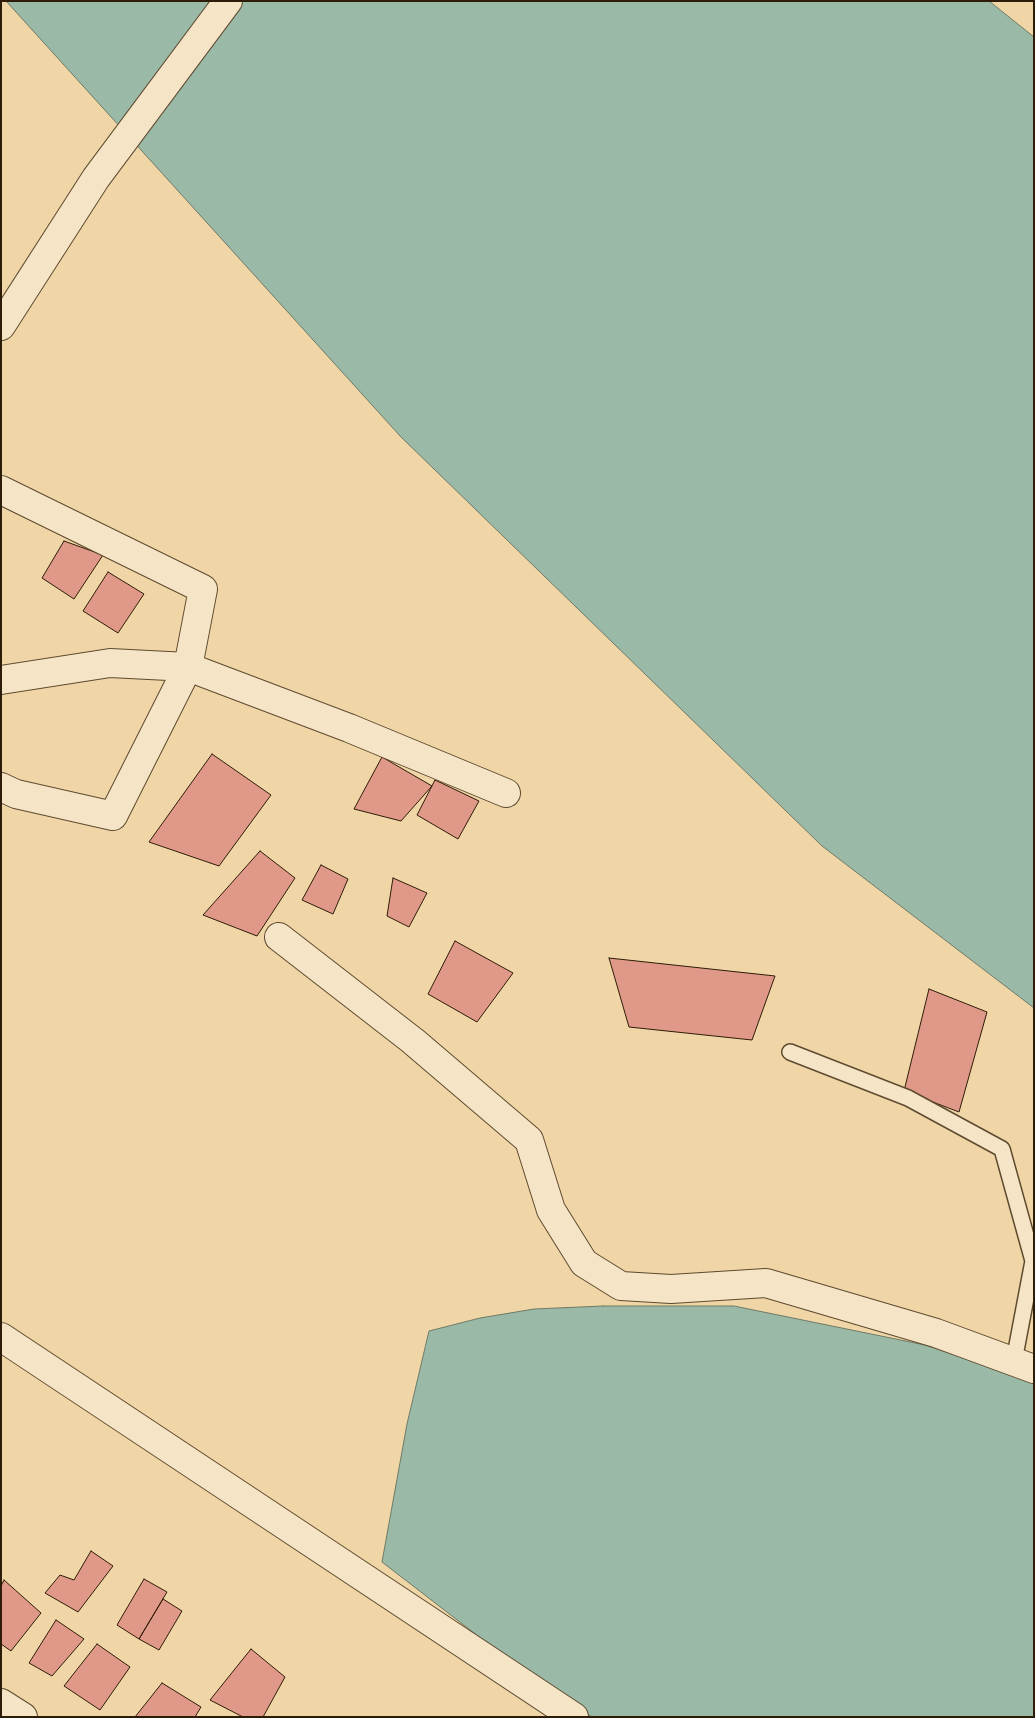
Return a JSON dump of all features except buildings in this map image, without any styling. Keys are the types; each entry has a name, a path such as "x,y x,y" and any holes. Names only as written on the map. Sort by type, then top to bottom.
{"street":[{"path":"1,326 96,178 228,1"},
{"path":"1,490 203,589 188,668 113,816 16,794 1,787"},
{"path":"1,680 110,663 188,668 349,728 506,793"},
{"path":"279,936 413,1042 528,1140 551,1210 584,1263 621,1286 671,1289 766,1283 936,1333 1024,1365"},
{"path":"1,1337 574,1717"},
{"path":"1,1703 23,1717"}],"lane":[{"path":"790,1052 908,1098 1002,1149 1034,1261 1024,1365"}],"shaded area":[{"path":"6,1 989,1 1034,37 1034,1008 822,846 401,437"},
{"path":"603,1306 734,1306 925,1345 1034,1382 1034,1717 592,1717 522,1670 382,1562 407,1424 429,1331 480,1318 534,1309"}]}
